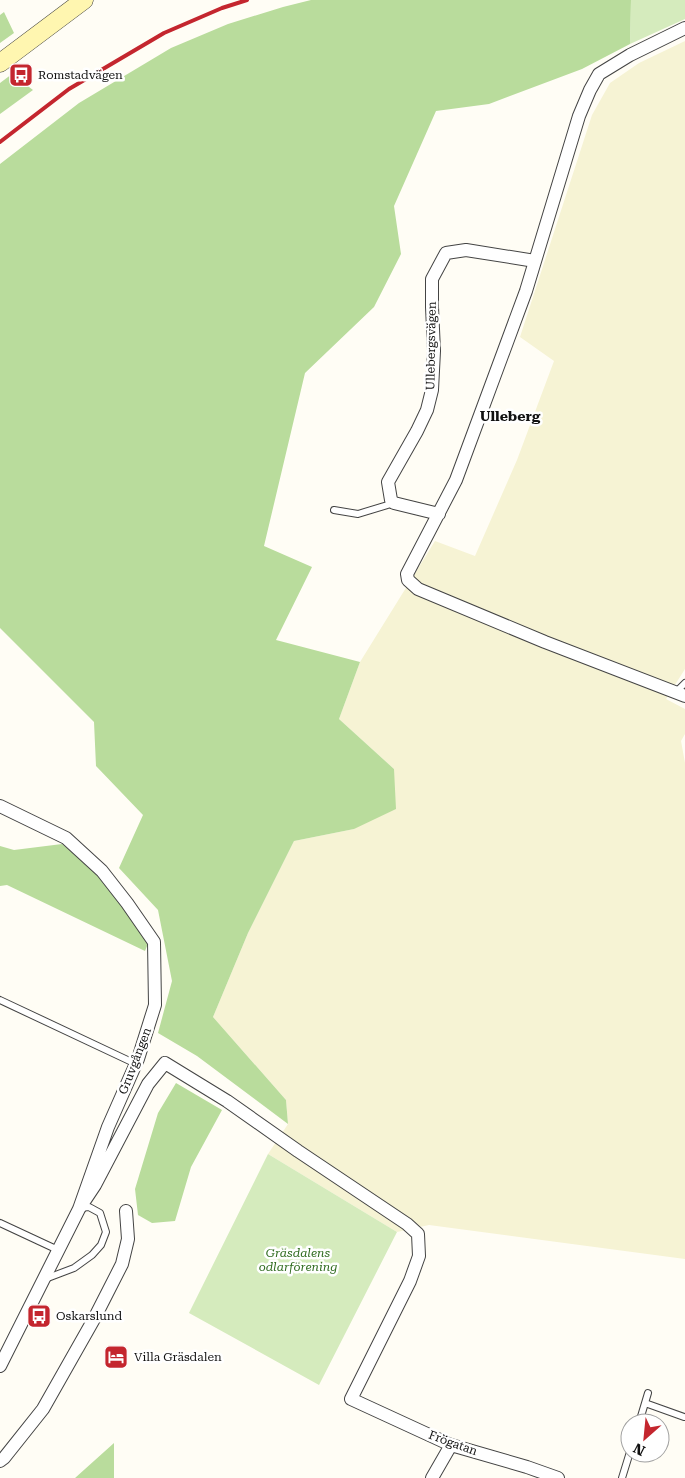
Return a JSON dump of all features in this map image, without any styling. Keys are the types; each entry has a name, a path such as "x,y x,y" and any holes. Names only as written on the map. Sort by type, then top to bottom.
{"main road":[{"path":"0,63 74,3"}],"street":[{"path":"680,695 545,642 418,589 408,580 407,574 456,480 526,291 579,116 590,90 599,74 630,55 685,28"},
{"name":"Ullebergsvägen","path":"394,503 391,500 388,482 417,432 427,410 432,390 434,351 432,279 446,253 466,250 535,261"},
{"path":"394,503 439,514"},
{"name":"Gruvgången","path":"0,806 66,838 102,871 127,903 154,942 155,1005 136,1064 108,1127 79,1208 0,1366"},
{"name":"Frögatan","path":"79,1208 95,1185 148,1084 165,1063 227,1101 407,1224 418,1234 418,1256 410,1281 351,1399 451,1444 558,1478"},
{"path":"0,1461 43,1409 94,1319 122,1264 128,1239 126,1211"},
{"path":"432,1478 451,1444"}],"lane":[{"path":"334,510 358,514 394,503"},
{"path":"680,695 685,683"},
{"path":"0,1000 136,1064"},
{"path":"44,1279 74,1268 92,1255 101,1245 106,1232 100,1213 89,1207 79,1208"},
{"path":"0,1223 58,1250"},
{"path":"642,1413 648,1393"},
{"path":"645,1403 684,1417"},
{"path":"622,1478 627,1463"}],"shaded area":[{"path":"685,41 685,669 666,699 685,709 685,734 681,741 685,763 685,1259 429,1225 397,1232 268,1154 288,1124 286,1100 213,1017 248,933 294,841 354,829 394,769 339,719 360,662 435,541 475,556 517,460 554,361 520,337 592,115 610,83 639,63"}],"green space":[{"path":"311,0 631,0 630,44 582,69 489,104 436,111 394,206 401,254 374,307 305,373 264,546 312,567 276,640 360,662 339,719 394,769 396,809 354,829 294,841 248,933 213,1017 286,1100 288,1124 197,1056 158,1033 172,981 158,910 119,868 143,815 96,766 94,722 0,628 0,164 79,103 171,48 228,24"},
{"path":"631,0 685,0 685,19 630,44"},
{"path":"4,12 14,33 0,43 0,15"},
{"path":"12,74 33,90 0,114 0,83"},
{"path":"62,844 95,871 149,941 145,951 7,885 0,886 0,846 14,850"},
{"path":"176,1083 222,1110 191,1167 175,1221 152,1223 138,1215 135,1189 158,1113"},
{"name":"Gräsdalens odlarförening","path":"268,1154 397,1232 319,1385 189,1313"},
{"path":"114,1443 114,1478 75,1478"}],"railway":[{"path":"0,142 69,89 164,33 222,8 247,0"}],"place":[{"name":"Romstadvägen","path":"21,75"},
{"name":"Oskarslund","path":"39,1316"},
{"name":"Villa Gräsdalen","path":"116,1357"}],"district":[{"name":"Ulleberg","path":"510,416"}]}
